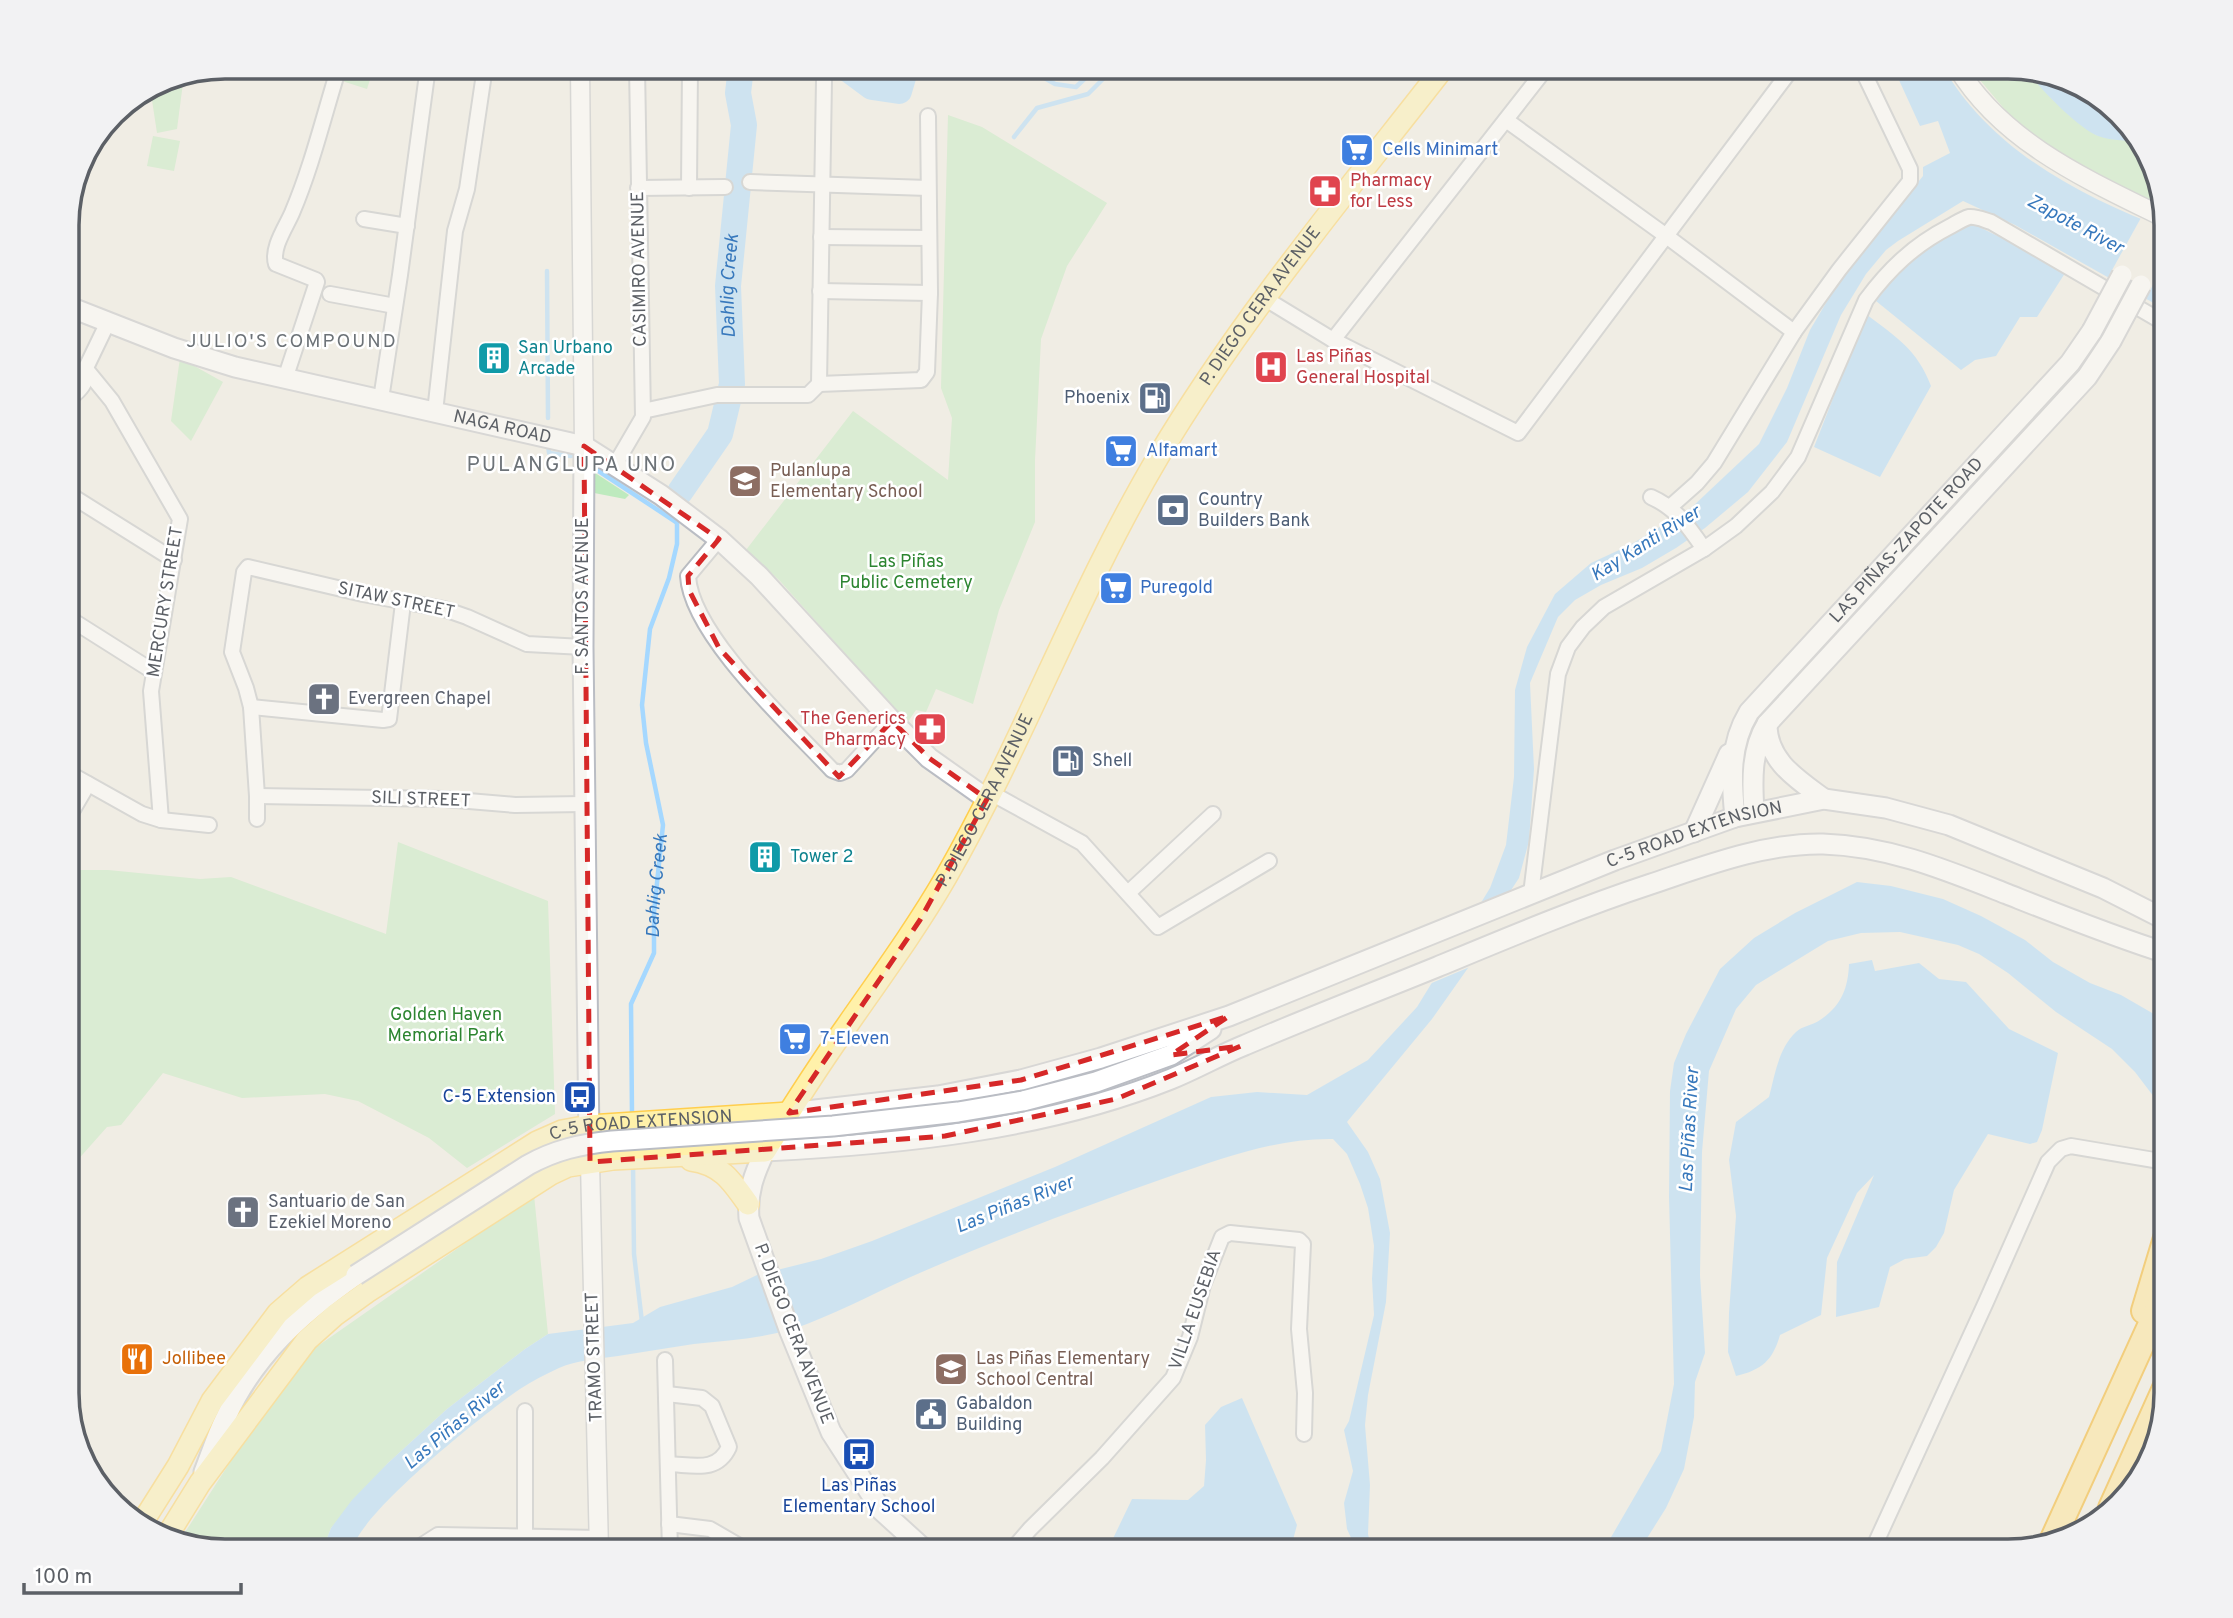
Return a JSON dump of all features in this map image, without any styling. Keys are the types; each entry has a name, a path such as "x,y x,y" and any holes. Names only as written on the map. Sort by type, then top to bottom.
{"highway":[{"path":"2118,1393 2154,1277"},
{"path":"2057,1530 2154,1317"},
{"path":"2122,1485 2152,1418"}],"main road":[{"name":"P. DIEGO CERA AVENUE","path":"912,1539 882,1511 845,1457 822,1414 750,1219 748,1204 751,1182 765,1151 789,1113 947,876 989,796 1122,521 1168,441 1264,298 1434,79"},
{"name":"LAS PIÑAS-ZAPOTE ROAD","path":"1735,817 1732,765 1736,737 1749,712 1763,693 2070,363 2092,331 2122,275"},
{"name":"LAS PIÑAS-ZAPOTE ROAD","path":"1754,811 1753,766 1757,743 1767,724 2087,377 2112,341 2141,285"},
{"name":"NAGA ROAD","path":"79,311 174,348 285,379 584,446 661,495 719,539 760,576 929,758 989,796"},
{"name":"F. SANTOS AVENUE","path":"584,446 584,804 590,1162"},
{"path":"1767,724 1768,743 1778,761 1788,772 1824,799"},
{"path":"1694,832 1736,737"},
{"name":"C-5 ROAD EXTENSION","path":"147,1516 212,1401 278,1313 308,1287 537,1142 562,1131 589,1126 789,1113 938,1096 1021,1080 1101,1058 1229,1016 1525,896 1735,817 1754,811 1824,799 1886,808 1949,825 2103,888 2154,914"},
{"name":"C-5 ROAD EXTENSION","path":"171,1528 200,1483 307,1340 335,1315 551,1174 568,1166 613,1159 834,1147 946,1136 1073,1111 1173,1079 1241,1046 1625,892 1741,856 1787,846 1850,845 1908,856 2115,937 2154,949"},
{"path":"1525,896 1542,925"},
{"name":"C-5 ROAD EXTENSION","path":"1171,1055 1229,1016"},
{"name":"C-5 ROAD EXTENSION","path":"200,1483 226,1415 251,1375 283,1334 304,1313 356,1275 528,1165 571,1147 612,1141 891,1121 1023,1101 1096,1082 1171,1055 1241,1046"},
{"path":"668,1157 713,1165 731,1180 748,1204"},
{"name":"C-5 ROAD EXTENSION","path":"178,1465 226,1415"}],"street":[{"path":"285,379 317,282 276,264 274,254 296,204 336,79"},
{"path":"381,399 426,79"},
{"path":"435,412 455,231 467,189 483,79"},
{"name":"F. SANTOS AVENUE","path":"580,79 584,446"},
{"name":"CASIMIRO AVENUE","path":"615,465 643,417 637,79"},
{"path":"689,188 691,79"},
{"path":"1333,340 1537,79"},
{"path":"1264,298 1333,340 1518,433 1783,79"},
{"path":"1674,511 1714,463 1794,332 1910,181 1910,169 1867,79"},
{"path":"1967,79 1983,101 2008,126 2035,147 2091,181 2154,212"},
{"path":"819,384 824,80"},
{"path":"643,411 717,395 808,395 819,384 921,380 928,372 928,116"},
{"path":"1506,120 1794,332"},
{"path":"750,181 929,188"},
{"path":"638,188 725,187"},
{"path":"1525,896 1558,674 1568,647 1583,627 1604,607 1736,526 1772,492 1798,457 1866,300 1878,283 1908,252 1970,217 1991,222 2154,317"},
{"path":"364,219 407,226"},
{"path":"821,237 929,238"},
{"path":"820,291 930,293"},
{"path":"330,294 395,306"},
{"path":"79,393 84,383 84,372 108,322"},
{"name":"MERCURY STREET","path":"84,372 112,401 180,519 151,700 161,820"},
{"path":"1651,497 1674,511 1701,546"},
{"path":"79,500 174,559"},
{"path":"719,539 688,576 689,590 719,648 832,770 840,773 847,770 892,721"},
{"name":"SITAW STREET","path":"251,707 232,652 243,572 248,567 403,603 444,609 527,644 583,647"},
{"path":"257,819 251,707 389,719 403,603"},
{"path":"79,625 154,672"},
{"path":"79,779 142,814 161,820 208,825"},
{"path":"79,799 88,784"},
{"name":"SILI STREET","path":"257,796 445,799 515,805 584,804"},
{"path":"989,796 1082,843 1156,926 1160,927 1269,861"},
{"path":"1128,893 1213,814"},
{"path":"1878,1539 2048,1162 2061,1149 2079,1146 2154,1160"},
{"name":"TRAMO STREET","path":"590,1162 599,1539"},
{"name":"VILLA EUSEBIA","path":"1022,1539 1102,1458 1173,1378 1190,1337 1203,1285 1222,1237 1226,1234 1299,1240 1303,1244 1299,1329 1306,1393 1304,1434"},
{"path":"665,1360 670,1539"},
{"path":"667,1394 702,1398 712,1406 729,1447 723,1458 713,1465 668,1464"},
{"path":"525,1411 525,1536"},
{"path":"670,1524 710,1529 727,1539"},
{"path":"432,1539 438,1535 525,1536 550,1539"}],"highlighted area":[{"path":"584,446 719,539 688,576 689,590 719,648 839,777 892,721 929,758 987,799 920,920 789,1113 1021,1080 1229,1016 1171,1055 1241,1046 1116,1099 945,1136 590,1162"}],"green space":[{"path":"339,79 370,79 367,89"},
{"path":"1979,79 2036,82 2053,100 2096,135 2127,140 2139,160 2152,202 2055,153 2012,118"},
{"path":"183,85 177,129 157,133 152,98"},
{"name":"Las Piñas Public Cemetery","path":"948,115 982,127 1107,203 1067,266 1041,339 1035,522 999,610 973,704 936,689 926,712 916,710 907,723 780,581 746,550 853,411 948,480 952,418 941,388"},
{"path":"153,136 180,141 174,171 147,166"},
{"path":"180,358 223,382 191,441 171,421"},
{"path":"589,469 629,495 625,499 589,492"},
{"name":"Golden Haven Memorial Park","path":"398,842 548,901 555,1114 467,1168 429,1138 358,1101 325,1094 242,1098 163,1073 121,1125 107,1127 79,1158 79,870 108,870 200,879 231,877 386,934"},
{"path":"534,1195 548,1334 447,1409 388,1463 331,1528 327,1539 215,1539 185,1533 261,1416 315,1348"}],"water":[{"path":"1898,79 1951,79 1986,123 2040,167 2070,185 2154,224 2154,303 2015,225 1963,201 1886,250 1866,274 1841,315 1787,442 1748,492 1676,548 1642,568 1601,585 1575,600 1558,617 1530,683 1534,769 1529,841 1519,878 1483,933 1468,968 1432,1019 1347,1122 1368,1152 1380,1179 1390,1233 1386,1302 1365,1425 1370,1485 1369,1539 1352,1539 1347,1529 1344,1503 1353,1471 1344,1430 1349,1421 1374,1315 1374,1246 1368,1208 1360,1184 1347,1154 1333,1139 1270,1146 1168,1177 983,1246 793,1329 751,1338 588,1360 559,1368 529,1383 453,1441 398,1490 357,1539 327,1539 331,1528 352,1500 388,1463 447,1409 548,1334 633,1323 660,1307 732,1287 757,1275 821,1259 872,1241 1055,1167 1211,1097 1257,1092 1307,1095 1368,1060 1417,1007 1490,888 1506,845 1514,777 1515,690 1527,647 1555,594 1591,563 1630,545 1691,508 1759,444 1787,388 1810,330 1843,274 1923,176 1923,167 1950,153 1938,121 1920,126"},
{"path":"2036,82 2081,98 2097,109 2127,141 2098,136 2080,125"},
{"path":"1969,222 2067,270 2037,317 2020,317 1996,356 1975,360 1961,370 1876,301 1912,256"},
{"path":"1866,314 1912,353 1931,386 1880,477 1814,447"},
{"name":"Las Piñas River","path":"1857,882 1891,886 1943,899 1981,916 2025,940 2053,962 2090,983 2121,995 2154,1014 2154,1097 2135,1072 2112,1049 2056,1012 2008,973 1979,954 1958,945 1900,932 1861,933 1828,941 1756,985 1736,1009 1709,1071 1702,1152 1700,1275 1705,1353 1695,1382 1694,1417 1684,1469 1666,1508 1647,1539 1610,1539 1661,1451 1674,1384 1669,1197 1670,1091 1674,1063 1720,969 1754,938 1795,913"},
{"path":"1872,960 1875,971 1919,963 1939,979 1966,982 2009,1029 2058,1053 2042,1130 2037,1142 2030,1144 1988,1134 1954,1190 1944,1233 1936,1247 1927,1256 1905,1259 1890,1267 1879,1307 1836,1317 1837,1262 1874,1175 1857,1193 1827,1258 1821,1315 1780,1335 1774,1351 1765,1363 1753,1371 1736,1376 1728,1352 1736,1216 1729,1160 1736,1122 1769,1097 1778,1063 1790,1039 1798,1030 1827,1015 1838,1003 1845,989 1849,964"},
{"path":"1242,1398 1297,1525 1293,1539 1113,1539 1132,1499 1188,1500 1204,1486 1205,1425 1221,1407"}],"pier":[{"path":"2142,216 2154,220 2154,283 2144,302 2106,281"},
{"path":"1516,889 1486,935 1472,966 1427,985 1475,904"}],"waterway":[{"name":"Dahlig Creek","path":"680,492 720,434 732,384 728,286 744,125 738,93 740,79"},
{"name":"Dahlig Creek","path":"861,79 872,87 899,91 902,79"},
{"name":"Dahlig Creek","path":"1046,79 1055,84 1076,87 1084,79"},
{"path":"1014,137 1037,108 1088,94 1103,79"},
{"name":"Dahlig Creek","path":"547,271 548,418"},
{"name":"Dahlig Creek","path":"548,445 549,453 571,456"},
{"name":"Dahlig Creek","path":"591,466 676,522"},
{"name":"Dahlig Creek","path":"632,1115 631,1004 654,953 654,912 663,825 646,743 642,705 650,629 669,578 677,544 677,517"},
{"name":"Dahlig Creek","path":"633,1163 634,1254 642,1322"}],"place":[{"name":"Cells Minimart","path":"1357,150"},
{"name":"Pharmacy for Less","path":"1325,191"},
{"name":"San Urbano Arcade","path":"494,358"},
{"name":"Las Piñas General Hospital","path":"1271,367"},
{"name":"Phoenix","path":"1155,398"},
{"name":"Alfamart","path":"1121,451"},
{"name":"Pulanlupa Elementary School","path":"745,481"},
{"name":"Country Builders Bank","path":"1173,510"},
{"name":"Puregold","path":"1116,588"},
{"name":"Evergreen Chapel","path":"324,699"},
{"name":"The Generics Pharmacy","path":"930,729"},
{"name":"Shell","path":"1068,761"},
{"name":"Tower 2","path":"765,857"},
{"name":"7-Eleven","path":"795,1039"},
{"name":"C-5 Extension","path":"580,1097"},
{"name":"Santuario de San Ezekiel Moreno","path":"243,1212"},
{"name":"Jollibee","path":"137,1359"},
{"name":"Las Piñas Elementary School Central","path":"951,1369"},
{"name":"Gabaldon Building","path":"931,1414"},
{"name":"Las Piñas Elementary School","path":"859,1454"}],"district":[{"name":"JULIO'S COMPOUND","path":"292,342"},
{"name":"PULANGLUPA UNO","path":"572,465"}],"water label":[{"name":"Zapote River","path":"2075,225"},
{"name":"Kay Kanti River","path":"1646,544"}]}
